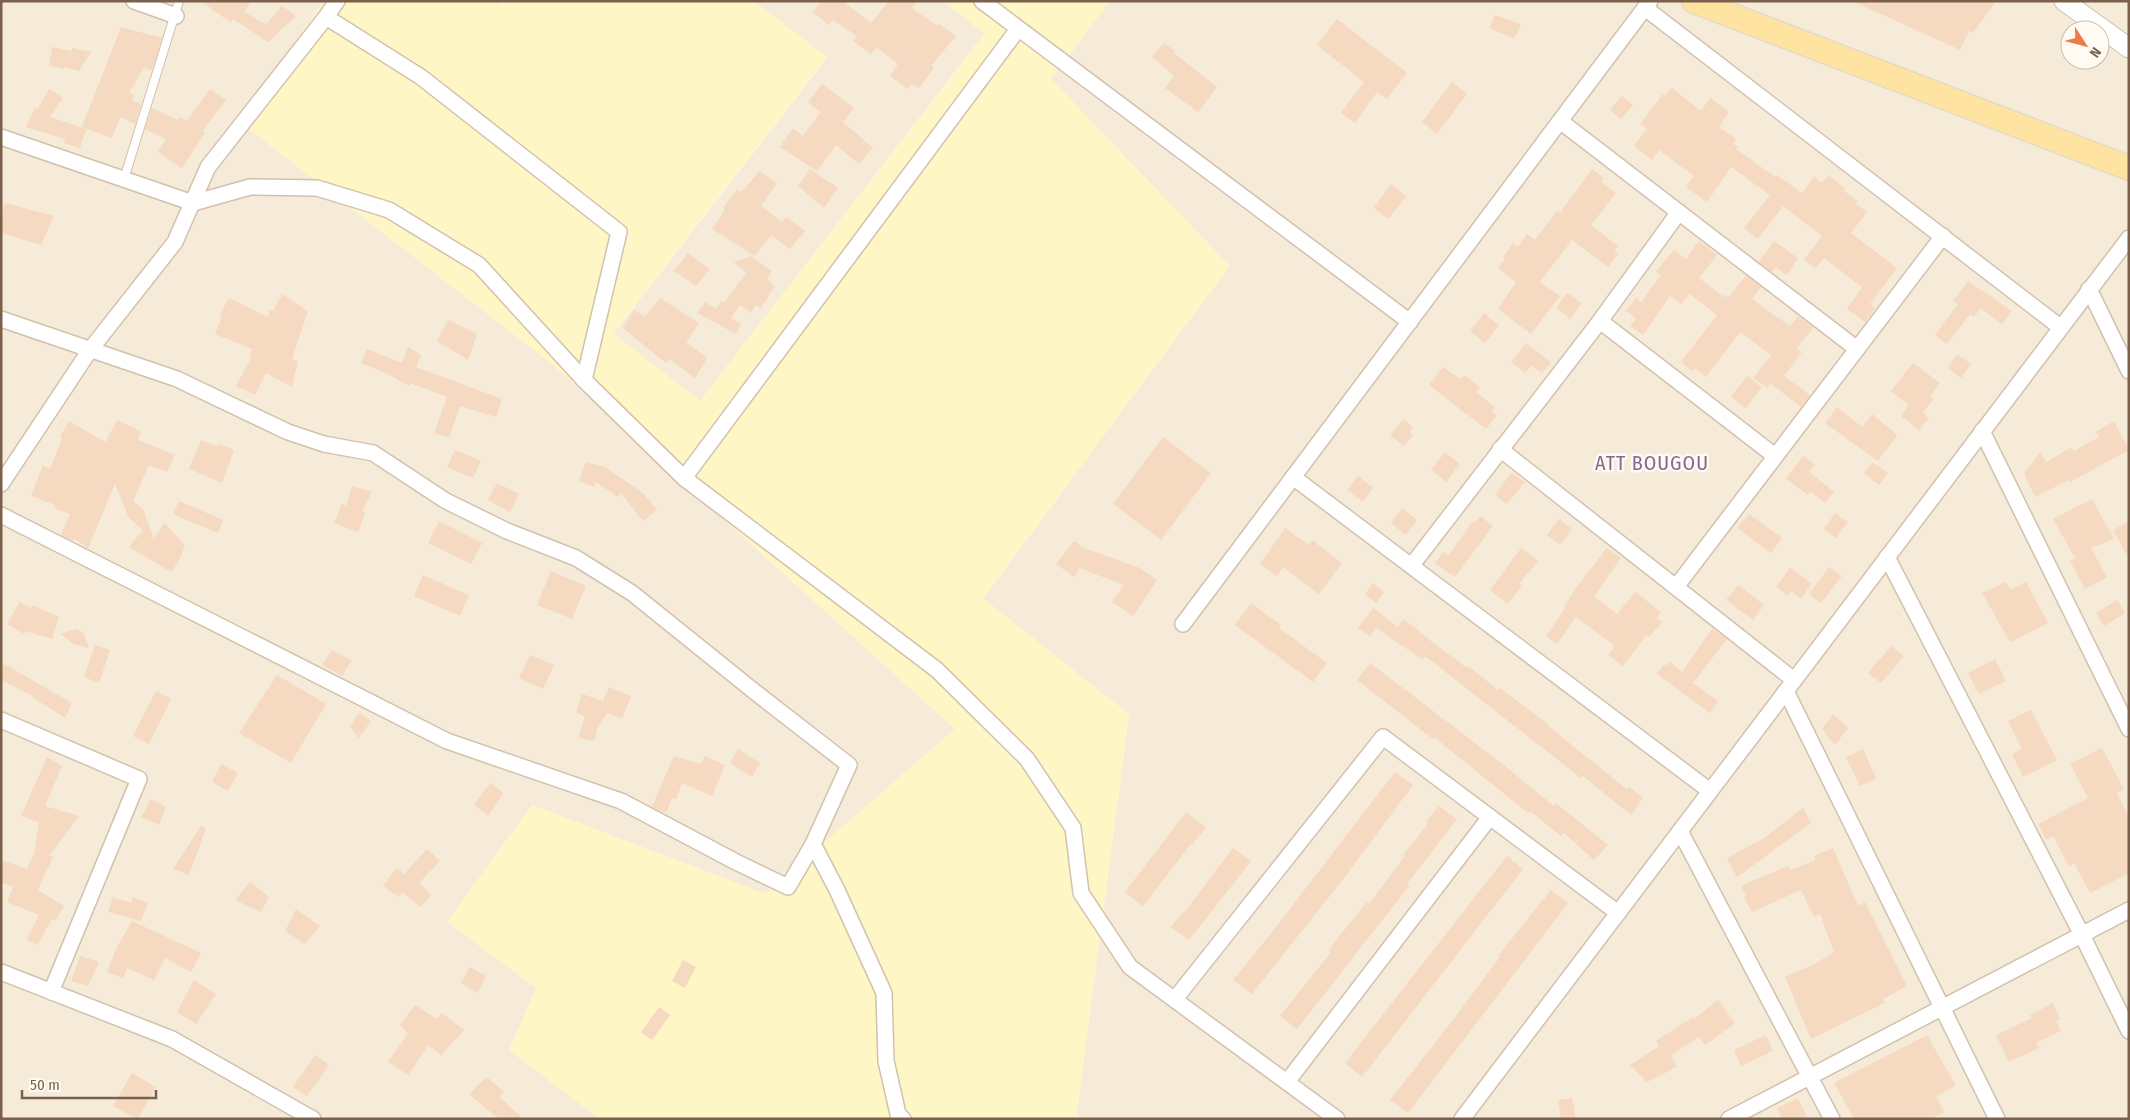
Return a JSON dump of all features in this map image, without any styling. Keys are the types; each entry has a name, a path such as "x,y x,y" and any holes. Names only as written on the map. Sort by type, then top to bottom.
{"main road":[{"path":"1694,1 2129,168"}],"street":[{"path":"134,1 178,8"},
{"path":"1,484 90,350 175,242 208,167 337,1"},
{"path":"982,1 1410,322"},
{"path":"2064,1 2129,48"},
{"path":"1183,624 1648,4 2060,327"},
{"path":"326,17 421,77 619,232 584,380"},
{"path":"684,478 1018,29"},
{"path":"1560,121 1857,349"},
{"path":"1,137 193,204 250,187 317,188 388,210 479,265 584,380 684,478 937,670 1027,759 1073,828 1081,893 1130,966 1337,1119"},
{"path":"1412,565 1600,320 1679,212"},
{"path":"1676,587 1944,236"},
{"path":"1462,1119 2129,238"},
{"path":"2089,289 2129,371"},
{"path":"1,319 177,380 288,432 324,444 373,453 446,501 507,531 576,558 632,593 849,765 813,844 788,887 736,862 621,801 447,741 1,515"},
{"path":"1600,320 1775,456"},
{"path":"1982,431 2129,729"},
{"path":"1500,448 1676,587 1790,685 1942,1008 1997,1119"},
{"path":"1293,478 1412,565 1710,791"},
{"path":"1887,557 2082,935 2129,1031"},
{"path":"1,720 139,779 51,992"},
{"path":"1175,1000 1383,737 1618,913"},
{"path":"1287,1082 1490,817"},
{"path":"1680,831 1832,1119"},
{"path":"813,844 837,890 884,993 886,1061 898,1114 903,1119"},
{"path":"1729,1119 2129,910"},
{"path":"1,972 172,1039 313,1119"}],"lane":[{"path":"124,179 178,8"}],"shaded area":[{"path":"1,1 324,1 239,121 552,364 955,729 765,894 532,805 447,922 537,988 509,1050 600,1119 1,1119"},
{"path":"754,1 943,1 985,33 700,401 613,334 827,58"},
{"path":"1110,1 2129,1 2129,1119 1076,1119 1129,715 983,599 1229,266 1051,79"}],"sand":[{"path":"324,1 498,1 504,6 507,1 754,1 827,57 613,333 700,401 985,34 943,1 1110,1 1051,79 1230,266 983,598 1129,714 1076,1119 600,1119 509,1050 536,988 447,922 532,805 765,894 955,729 552,364 239,121"}],"building":[{"path":"201,1 251,1 244,12 266,24 282,6 296,16 268,42 233,19 231,23"},
{"path":"821,1 842,1 871,23 889,1 918,1 911,8 956,36 931,66 934,68 919,88 912,84 908,89 890,76 898,64 876,47 871,54 853,41 857,36 833,20 829,25 813,12"},
{"path":"1852,1 1996,1 1973,33 1969,31 1960,50"},
{"path":"1495,15 1521,24 1514,39 1489,28"},
{"path":"1337,19 1407,73 1387,99 1377,92 1355,123 1341,113 1364,82 1317,45"},
{"path":"121,27 162,38 152,70 144,68 129,93 134,95 132,100 141,104 135,124 120,117 112,138 82,127"},
{"path":"1164,43 1217,87 1198,112 1165,88 1174,76 1152,57"},
{"path":"52,47 72,51 72,48 91,52 79,71 65,67 64,69 49,66"},
{"path":"1452,82 1467,94 1437,134 1422,122"},
{"path":"822,84 854,108 843,122 873,148 859,164 836,145 817,171 780,147 793,128 803,136 821,112 808,102"},
{"path":"1672,88 1701,111 1710,98 1729,112 1719,127 1736,139 1733,144 1738,147 1736,149 1775,177 1777,175 1802,193 1814,177 1822,183 1828,175 1845,188 1844,191 1858,201 1856,204 1867,212 1851,233 1897,268 1870,304 1875,308 1865,322 1847,309 1862,287 1824,258 1816,268 1804,260 1822,236 1783,206 1758,239 1744,228 1770,195 1731,167 1707,202 1686,187 1694,176 1659,150 1652,160 1634,146 1647,129 1640,124 1663,94 1665,96"},
{"path":"49,89 63,98 50,117 86,129 80,148 64,143 65,139 26,127 35,108 38,109"},
{"path":"210,89 226,100 202,131 205,133 182,168 158,152 166,139 145,129 152,108 178,120 180,117 187,121"},
{"path":"1622,96 1633,105 1621,119 1610,110"},
{"path":"810,169 838,188 824,208 798,186"},
{"path":"1592,169 1604,178 1601,182 1616,193 1591,225 1618,246 1614,251 1618,254 1608,267 1572,240 1540,282 1560,296 1531,334 1498,309 1516,282 1498,268 1513,243 1518,247 1527,234 1535,240 1557,211 1560,213"},
{"path":"760,171 777,183 761,206 782,222 786,217 805,231 790,249 771,235 755,256 712,229 725,210 723,208 737,189 741,192"},
{"path":"1391,184 1406,197 1388,219 1374,208"},
{"path":"5,203 54,216 41,245 1,233 1,218"},
{"path":"1699,241 1717,255 1699,278 1728,298 1746,275 1761,287 1752,299 1790,326 1798,316 1813,328 1797,348 1802,352 1784,376 1810,395 1801,407 1771,384 1767,388 1753,378 1771,355 1740,332 1706,377 1694,368 1692,371 1681,362 1717,315 1690,294 1681,304 1670,296 1643,335 1630,326 1636,319 1626,311 1636,298 1641,302 1661,275 1656,272 1666,259 1674,250 1686,259"},
{"path":"1774,241 1798,258 1787,275 1776,267 1772,272 1759,262"},
{"path":"688,253 710,269 696,286 674,271"},
{"path":"751,256 772,271 767,279 775,286 761,308 756,305 751,313 740,305 731,318 741,324 736,334 697,313 705,302 716,309 722,301 724,303 746,273 734,262"},
{"path":"1968,281 2012,311 2002,324 1981,308 1974,317 1970,314 1947,344 1935,335 1958,304 1953,301"},
{"path":"1567,293 1582,303 1570,319 1556,308"},
{"path":"282,294 308,311 292,359 298,361 292,387 266,373 255,395 236,386 252,356 249,355 252,349 215,334 222,316 220,314 229,298 268,317 270,310 273,311"},
{"path":"660,298 699,323 686,342 707,358 695,378 670,359 666,363 623,328 634,310 645,317"},
{"path":"1484,313 1499,325 1485,343 1470,331"},
{"path":"448,320 477,334 468,360 437,341"},
{"path":"1526,343 1551,362 1542,373 1531,366 1525,373 1511,362"},
{"path":"408,347 421,355 416,367 502,399 496,417 460,406 449,438 434,433 447,397 410,383 409,386 390,375 361,363 367,349 402,363"},
{"path":"1957,354 1971,364 1961,378 1948,368"},
{"path":"1913,363 1940,383 1930,397 1933,399 1923,413 1929,418 1919,430 1901,416 1909,405 1891,391"},
{"path":"1443,367 1460,379 1464,375 1480,387 1476,392 1495,407 1492,412 1497,415 1486,429 1429,385"},
{"path":"1747,376 1762,387 1746,408 1731,397"},
{"path":"1837,407 1862,427 1872,414 1897,435 1878,461 1825,423"},
{"path":"1403,419 1413,427 1410,432 1413,435 1404,446 1390,435"},
{"path":"118,420 141,432 138,440 175,455 167,472 149,465 133,501 143,509 154,539 164,523 185,545 179,561 171,572 129,547 143,530 129,518 115,484 88,548 75,539 74,541 61,535 70,514 54,508 55,505 31,496 43,465 50,469 62,439 60,437 69,421 105,442"},
{"path":"2114,421 2129,450 2070,482 2069,480 2035,497 2024,474 2040,452 2046,462 2072,447 2074,451 2099,437 2096,432"},
{"path":"1163,437 1211,473 1161,540 1113,504"},
{"path":"201,440 218,447 219,444 234,450 222,483 189,469"},
{"path":"455,450 481,461 473,478 447,467"},
{"path":"1445,452 1460,464 1446,482 1431,470"},
{"path":"1803,456 1815,465 1809,472 1834,492 1825,503 1811,492 1808,495 1786,479"},
{"path":"586,462 605,467 644,494 657,510 643,521 621,493 618,497 596,482 594,487 579,481"},
{"path":"1872,462 1888,473 1879,485 1864,473"},
{"path":"1511,473 1525,482 1507,504 1495,495"},
{"path":"1358,476 1373,488 1363,502 1347,490"},
{"path":"497,483 519,494 510,512 488,500"},
{"path":"352,486 372,492 362,512 365,513 358,532 334,523 342,504 346,506"},
{"path":"2092,499 2114,539 2091,548 2107,577 2085,589 2070,561 2075,558 2053,519"},
{"path":"179,501 223,520 218,533 173,514"},
{"path":"1402,508 1417,520 1406,535 1391,523"},
{"path":"1835,513 1848,522 1836,538 1824,529"},
{"path":"1749,514 1782,538 1771,553 1737,528"},
{"path":"1480,516 1493,526 1455,577 1435,563 1443,552 1448,556 1473,521 1475,523"},
{"path":"1559,519 1572,529 1560,545 1547,535"},
{"path":"439,521 482,543 471,564 428,543"},
{"path":"2129,521 2129,559 2113,530"},
{"path":"1285,528 1309,545 1312,540 1342,563 1319,594 1283,567 1277,576 1260,564"},
{"path":"1074,541 1084,548 1140,568 1157,580 1133,616 1112,602 1124,585 1079,568 1074,577 1056,564"},
{"path":"1521,548 1538,561 1519,584 1522,586 1508,604 1490,590"},
{"path":"1607,548 1621,558 1594,597 1617,614 1635,592 1661,612 1657,618 1662,622 1649,637 1646,635 1623,666 1608,655 1615,646 1576,617 1557,644 1546,636 1576,588"},
{"path":"1829,567 1842,576 1821,603 1809,594"},
{"path":"1790,568 1812,583 1801,599 1791,591 1788,596 1776,587"},
{"path":"551,571 586,586 572,619 537,605"},
{"path":"423,575 469,595 460,616 414,596"},
{"path":"2006,582 2010,590 2026,582 2048,623 2010,642 1982,593"},
{"path":"1373,583 1384,592 1376,603 1365,594"},
{"path":"1738,585 1764,605 1753,620 1726,600"},
{"path":"2117,600 2125,613 2104,626 2096,613"},
{"path":"20,602 31,608 32,605 59,617 52,639 25,631 24,634 7,624"},
{"path":"1251,603 1281,625 1279,628 1327,663 1313,682 1235,625"},
{"path":"1373,608 1398,627 1403,619 1467,668 1468,666 1498,690 1500,688 1549,725 1627,789 1629,787 1643,798 1631,815 1583,776 1581,778 1425,656 1423,660 1376,628 1370,637 1358,628"},
{"path":"76,629 83,632 89,648 73,644 61,634"},
{"path":"1712,629 1727,639 1693,683 1718,701 1710,713 1657,674 1664,664 1667,666 1670,662 1682,672"},
{"path":"95,645 110,650 99,683 84,677"},
{"path":"1891,646 1904,656 1881,683 1868,673"},
{"path":"332,650 352,660 342,676 322,665"},
{"path":"530,655 554,665 543,689 519,678"},
{"path":"1995,659 2006,681 1979,694 1968,673"},
{"path":"1,662 72,703 65,718 33,696 1,680"},
{"path":"1370,663 1491,755 1554,806 1556,803 1608,845 1594,860 1564,833 1561,836 1530,811 1528,813 1434,737 1433,739 1357,680"},
{"path":"277,675 326,704 291,763 239,733"},
{"path":"609,687 631,696 622,719 607,713 597,729 595,741 578,738 585,717 576,712 582,694 603,701"},
{"path":"156,691 171,699 149,744 133,736"},
{"path":"2031,710 2057,760 2023,777 2012,754 2022,749 2008,721"},
{"path":"359,712 371,721 359,738 350,727"},
{"path":"1833,714 1848,728 1835,745 1822,729"},
{"path":"2102,748 2124,789 2117,793 2129,818 2129,873 2090,893 2074,863 2069,866 2053,836 2046,840 2038,824 2088,798 2070,764"},
{"path":"738,749 760,763 752,777 730,763"},
{"path":"1863,749 1876,778 1860,786 1846,757"},
{"path":"674,756 701,764 705,756 725,765 712,796 682,783 676,799 672,798 666,813 652,807"},
{"path":"47,757 62,766 45,806 79,816 50,855 53,857 38,890 64,906 55,921 52,919 37,945 27,939 39,915 7,902 13,887 1,882 1,860 27,869 34,854 39,822 21,816"},
{"path":"221,764 238,773 228,791 212,782"},
{"path":"1395,772 1413,785 1341,882 1252,994 1233,980"},
{"path":"491,783 503,793 488,816 474,804"},
{"path":"151,799 166,807 159,825 141,817"},
{"path":"1439,806 1457,819 1407,884 1409,886 1297,1029 1280,1016 1331,952 1329,950 1341,934 1367,902 1369,904 1405,856 1403,855 1428,824 1426,822"},
{"path":"1803,808 1811,823 1737,877 1727,858 1764,838"},
{"path":"1186,812 1206,827 1143,906 1125,892"},
{"path":"201,826 206,828 189,875 173,869"},
{"path":"1233,848 1251,861 1189,940 1171,927 1184,913"},
{"path":"1833,848 1858,906 1865,902 1907,986 1883,999 1885,1003 1811,1039 1785,977 1813,965 1834,952 1820,914 1814,917 1801,890 1752,912 1744,897 1746,896 1741,886 1788,866 1790,870 1815,860 1814,856"},
{"path":"427,849 440,861 419,883 431,895 420,907 403,892 399,897 383,886 396,868 404,874"},
{"path":"1507,856 1523,869 1362,1077 1345,1063"},
{"path":"250,882 269,897 261,912 235,900"},
{"path":"1551,890 1568,903 1408,1113 1390,1100 1453,1020 1500,957 1498,956"},
{"path":"113,897 131,903 133,897 148,903 141,921 108,912"},
{"path":"296,909 320,926 305,944 285,931"},
{"path":"132,921 201,953 191,972 165,958 154,980 127,968 123,978 107,972 117,947"},
{"path":"80,956 99,962 88,986 71,981"},
{"path":"683,960 696,967 685,988 672,981"},
{"path":"470,967 486,976 477,993 461,983"},
{"path":"194,980 216,994 196,1024 177,1012"},
{"path":"1718,1000 1735,1023 1705,1045 1699,1037 1671,1055 1677,1067 1647,1082 1630,1065 1659,1046 1656,1041 1693,1017 1694,1019"},
{"path":"2053,1003 2060,1019 2056,1021 2061,1031 2036,1043 2039,1048 2009,1062 1996,1035 2032,1018 2030,1015"},
{"path":"415,1005 437,1019 442,1013 464,1030 441,1055 428,1045 408,1075 388,1062 408,1034 400,1025"},
{"path":"659,1007 670,1015 652,1040 641,1032"},
{"path":"1766,1035 1773,1051 1741,1066 1734,1050"},
{"path":"1927,1035 1956,1086 1936,1096 1944,1112 1931,1119 1854,1119 1834,1083"},
{"path":"315,1055 329,1065 307,1096 293,1087"},
{"path":"132,1073 156,1087 138,1119 113,1106"},
{"path":"487,1077 504,1092 500,1097 523,1119 499,1119 469,1094"},
{"path":"1572,1098 1576,1119 1561,1119 1558,1100"},
{"path":"1798,1098 1808,1119 1782,1119 1777,1108"}],"district":[{"name":"ATT BOUGOU","path":"1652,463"}]}
